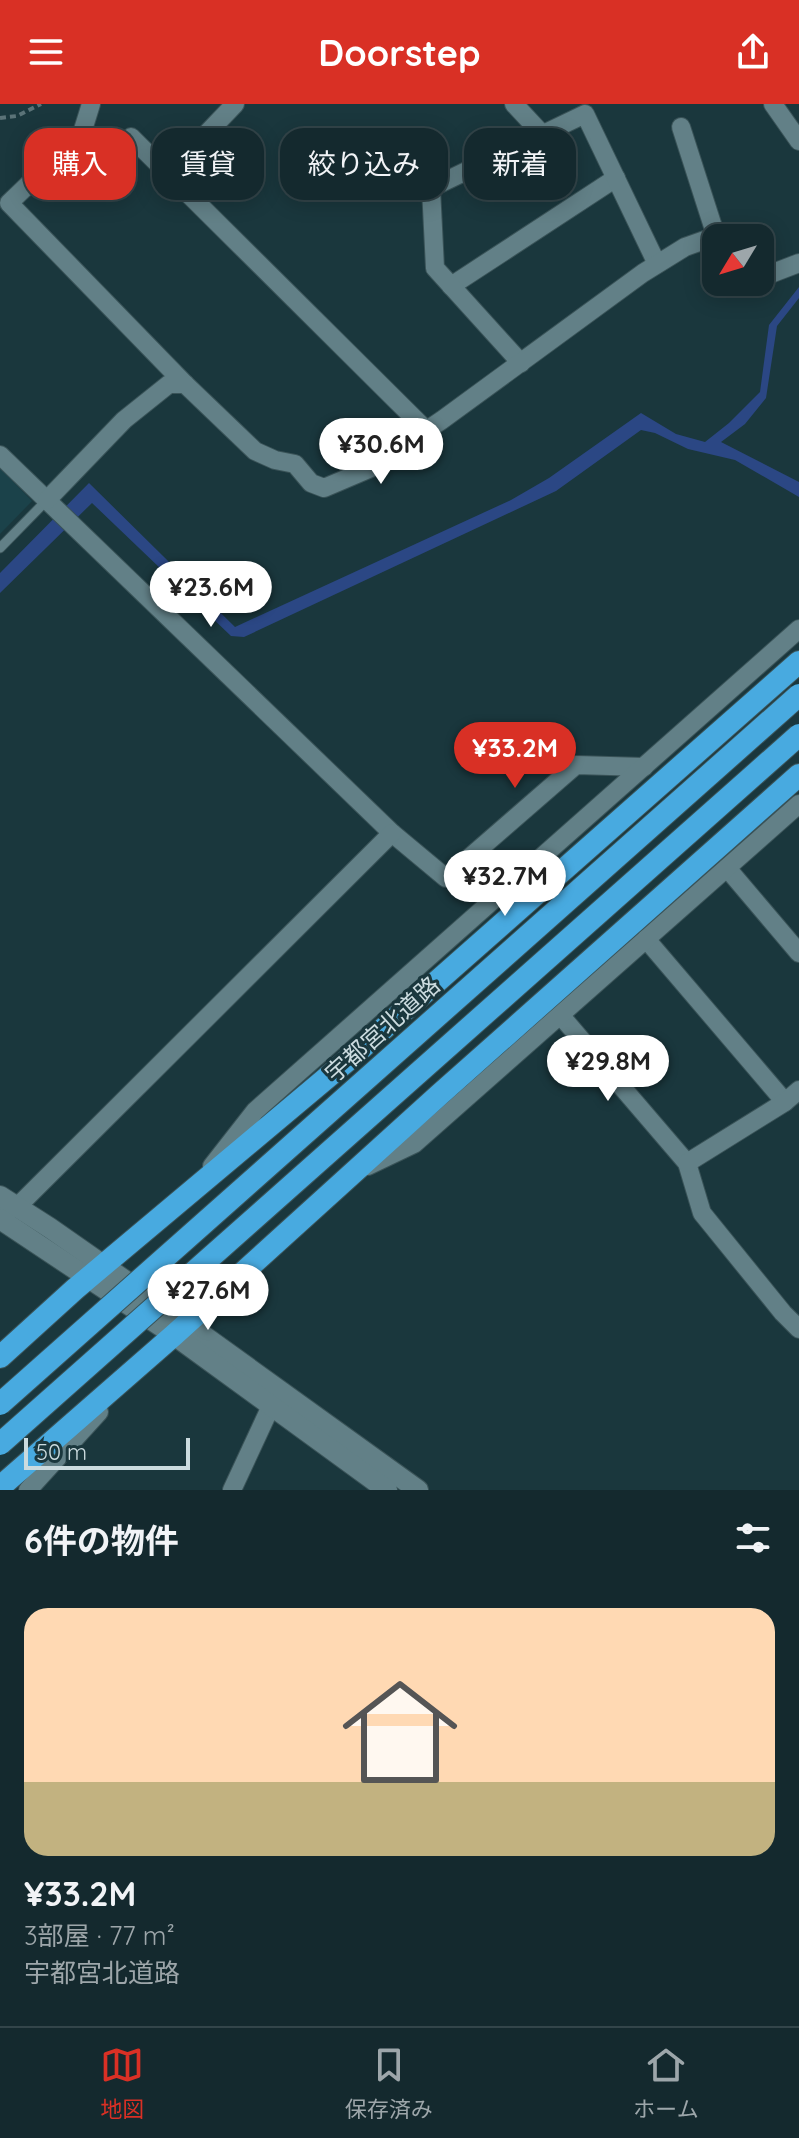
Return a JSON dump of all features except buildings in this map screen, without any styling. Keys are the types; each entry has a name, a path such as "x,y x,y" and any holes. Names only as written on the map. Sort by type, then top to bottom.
{"highway":[{"path":"0,1357 348,1060 799,662"},
{"name":"宇都宮北道路","path":"0,1404 799,695"},
{"path":"0,1444 799,735"},
{"path":"0,1487 799,775"}],"street":[{"path":"91,104 82,133 9,203 185,384 255,451 295,464 311,483 324,488 371,468 657,264 685,247 702,242"},
{"path":"212,128 235,104"},
{"path":"514,104 536,128"},
{"path":"773,104 799,141"},
{"path":"555,128 585,114 657,264"},
{"path":"681,127 712,224"},
{"path":"136,142 152,158"},
{"path":"464,172 431,188 435,268 521,363"},
{"path":"451,286 616,178"},
{"path":"194,200 426,430"},
{"path":"774,273 799,263"},
{"path":"47,500 124,420 169,384 185,384"},
{"path":"0,455 392,833 446,878 576,765 644,767"},
{"path":"193,1190 255,1111 799,629"},
{"path":"350,1175 414,1144 799,804"},
{"path":"392,833 4,1209 89,1278 180,1329 418,1490"},
{"path":"727,868 799,953"},
{"path":"646,939 792,1096 687,1163"},
{"path":"561,1016 687,1163 702,1213 799,1329"},
{"path":"0,1348 89,1278"},
{"path":"180,1329 271,1406 387,1490"},
{"path":"28,1490 146,1359"},
{"path":"232,1490 271,1406"}],"lane":[{"path":"0,548 47,500"}],"path":[{"path":"0,118 17,116 41,104"}],"shaded area":[{"path":"0,468 32,501 0,534"}],"water":[{"path":"799,287 799,298 777,326 766,398 745,424 721,442 799,482 799,497 735,460 688,449 655,433 641,430 556,491 244,637 231,636 92,503 0,593 0,573 89,483 235,627 511,500 549,478 641,413 676,434 705,442 760,392 769,325"}]}
